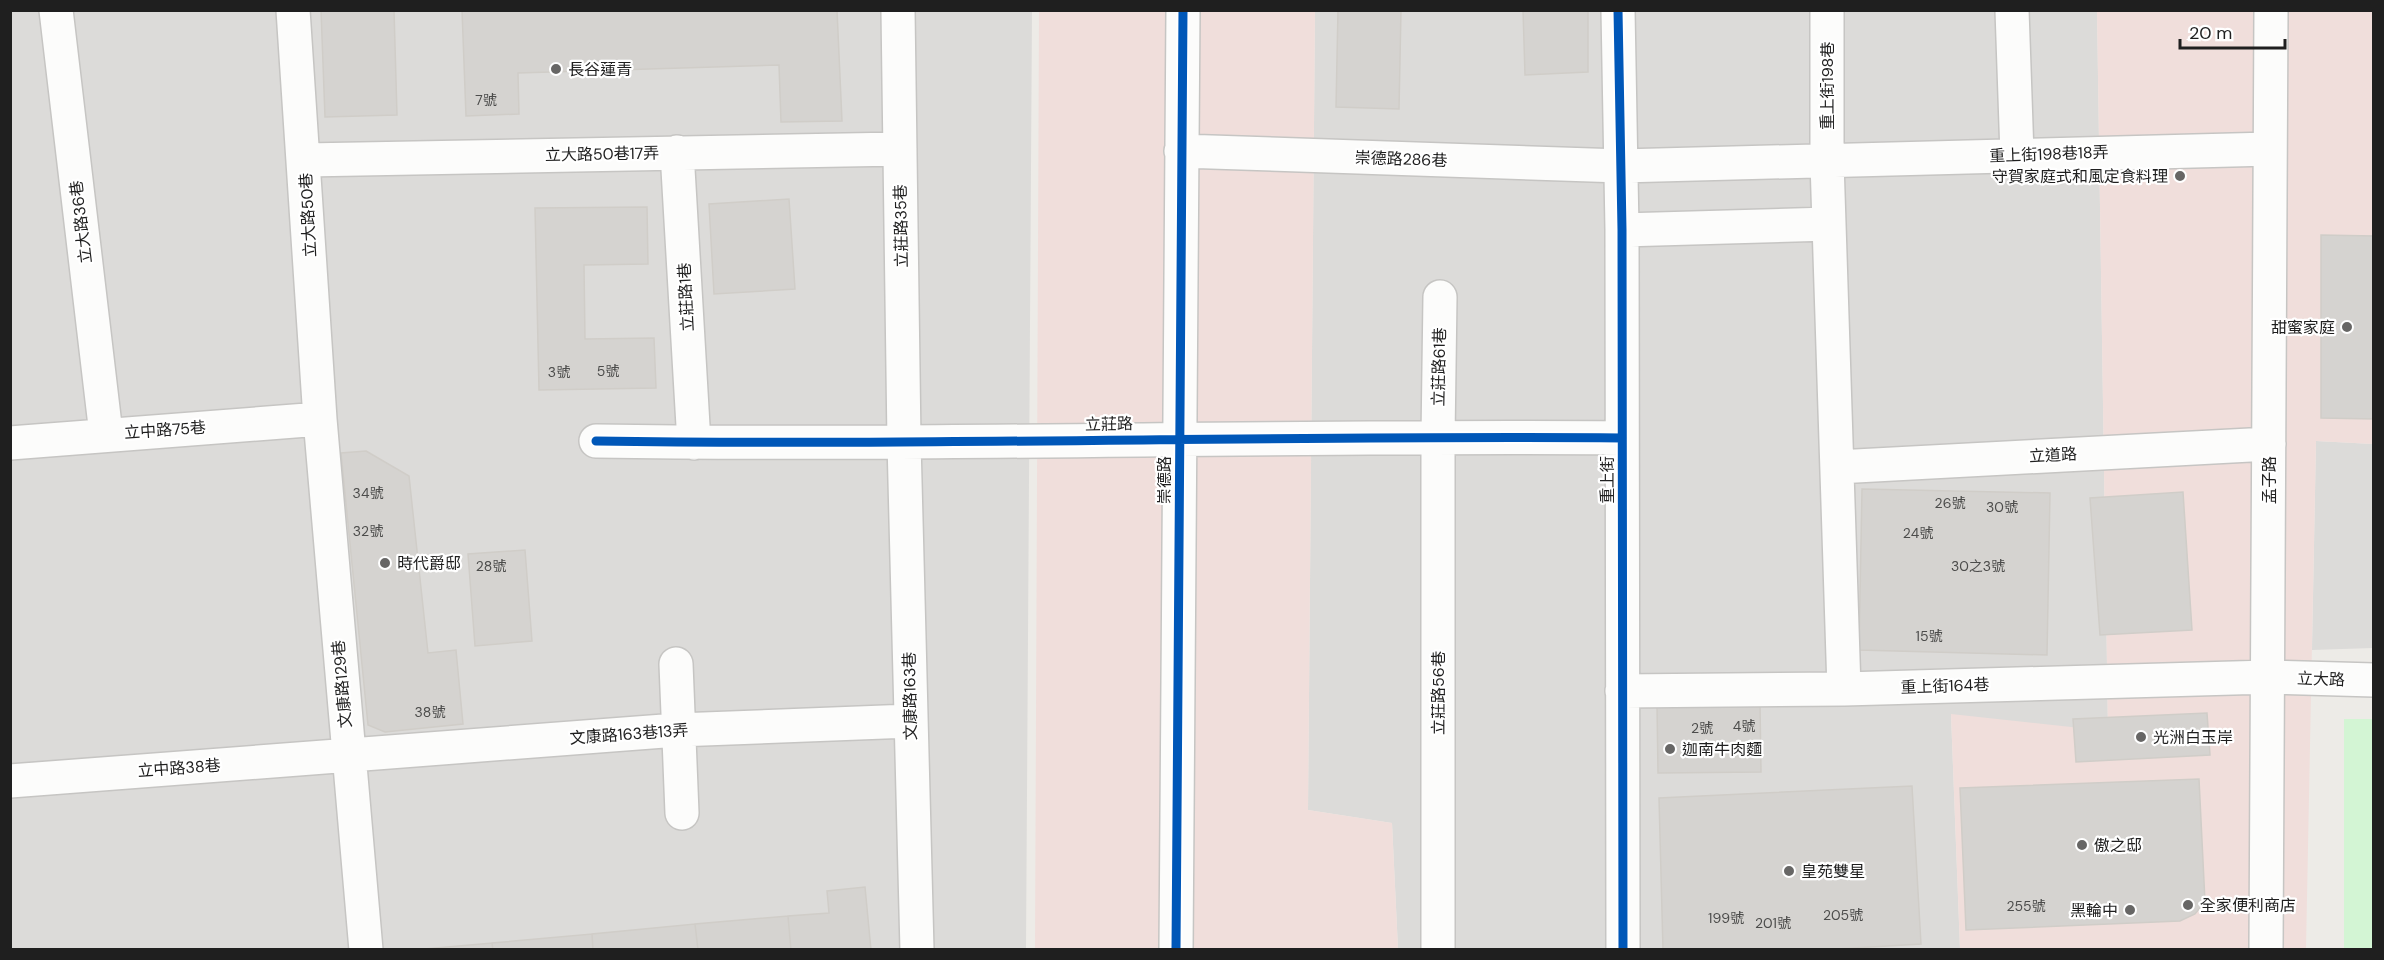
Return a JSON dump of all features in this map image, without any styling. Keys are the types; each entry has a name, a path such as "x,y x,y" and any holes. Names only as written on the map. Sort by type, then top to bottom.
{"street":[{"name":"立大路36巷","path":"56,10 106,434"},
{"name":"立大路50巷","path":"293,10 305,160 320,419"},
{"name":"立莊路35巷","path":"898,10 904,442"},
{"name":"崇德路","path":"1176,950 1183,10"},
{"name":"重上街","path":"1618,10 1622,230 1623,950"},
{"name":"重上街198巷","path":"1827,10 1827,162"},
{"path":"2012,10 2017,155"},
{"name":"孟子路","path":"2266,950 2271,10"},
{"name":"立大路50巷17弄","path":"305,160 900,149"},
{"name":"重上街198巷18弄","path":"1827,162 2270,149"},
{"name":"崇德路286巷","path":"1181,151 1621,166 1827,162"},
{"name":"立莊路1巷","path":"677,152 694,442"},
{"path":"1827,162 1844,689"},
{"path":"1622,230 1829,224"},
{"name":"立莊路61巷","path":"1437,437 1440,297"},
{"name":"立中路75巷","path":"10,443 320,419"},
{"name":"文康路129巷","path":"320,419 366,950"},
{"name":"立莊路56巷","path":"1437,437 1438,950"},
{"name":"立莊路","path":"596,441 904,442 1179,438 1622,438"},
{"name":"文康路163巷","path":"904,442 917,950"},
{"name":"立道路","path":"1837,467 2269,444"},
{"path":"676,664 682,813"},
{"name":"重上街164巷","path":"1622,691 1844,689 2268,677"},
{"name":"立大路","path":"2268,677 2373,680"},
{"name":"文康路163巷13弄","path":"348,756 677,730 910,721"},
{"name":"立中路38巷","path":"10,781 348,756"}],"shaded area":[{"path":"10,11 1032,11 1026,949 11,949"},
{"path":"1039,11 1315,11 1308,810 1392,823 1398,949 1035,950"},
{"path":"1315,11 2097,11 2108,732 1951,715 1960,949 1398,949 1392,823 1308,810"},
{"path":"2097,11 2373,11 2373,444 2316,441 2306,949 1960,949 1951,714 2108,731"},
{"path":"2316,441 2373,444 2373,648 2312,650"}],"green space":[{"path":"2344,719 2373,719 2373,949 2344,949"}],"building":[{"path":"321,10 394,10 397,115 325,117"},
{"name":"長谷蓮青","path":"462,10 837,10 842,121 781,122 779,65 518,73 519,114 466,116"},
{"path":"1338,10 1401,10 1399,109 1336,107"},
{"path":"1523,10 1588,10 1588,72 1525,75"},
{"path":"789,199 795,289 714,294 709,204"},
{"path":"647,207 648,264 584,265 585,339 654,338 656,388 539,390 535,208"},
{"name":"甜蜜家庭","path":"2321,235 2374,236 2374,419 2321,418"},
{"name":"時代爵邸","path":"366,451 409,476 428,653 456,650 463,724 385,732 368,725 341,453"},
{"path":"1862,489 2050,493 2047,655 1859,650"},
{"path":"2183,492 2192,630 2100,635 2090,498"},
{"name":"時代爵邸","path":"525,550 532,641 475,646 468,554"},
{"path":"1760,704 1761,772 1658,773 1657,705"},
{"name":"光洲白玉岸","path":"2207,713 2210,755 2076,762 2073,719"},
{"name":"傲之邸","path":"2199,779 2205,902 2195,914 2180,921 1966,930 1960,788"},
{"name":"皇苑雙星","path":"1912,786 1921,944 1820,950 1663,950 1659,798"},
{"path":"865,887 871,950 791,950 788,916 829,913 827,891"},
{"path":"788,916 791,950 698,950 695,924"},
{"path":"695,924 698,950 593,950 592,934"},
{"path":"592,934 593,950 493,950 492,943"},
{"path":"492,943 493,950 413,950"}],"cycle path":[{"path":"1176,950 1183,10"},
{"path":"1618,10 1622,230 1623,950"},
{"path":"596,441 1622,438"}],"place":[{"name":"長谷蓮青","path":"556,69"},
{"name":"守賀家庭式和風定食料理","path":"2180,176"},
{"name":"甜蜜家庭","path":"2347,327"},
{"name":"時代爵邸","path":"385,563"},
{"name":"光洲白玉岸","path":"2141,737"},
{"name":"迦南牛肉麵","path":"1670,749"},
{"name":"傲之邸","path":"2082,845"},
{"name":"皇苑雙星","path":"1789,871"},
{"name":"全家便利商店","path":"2188,905"},
{"name":"黑輪中","path":"2130,910"}]}
